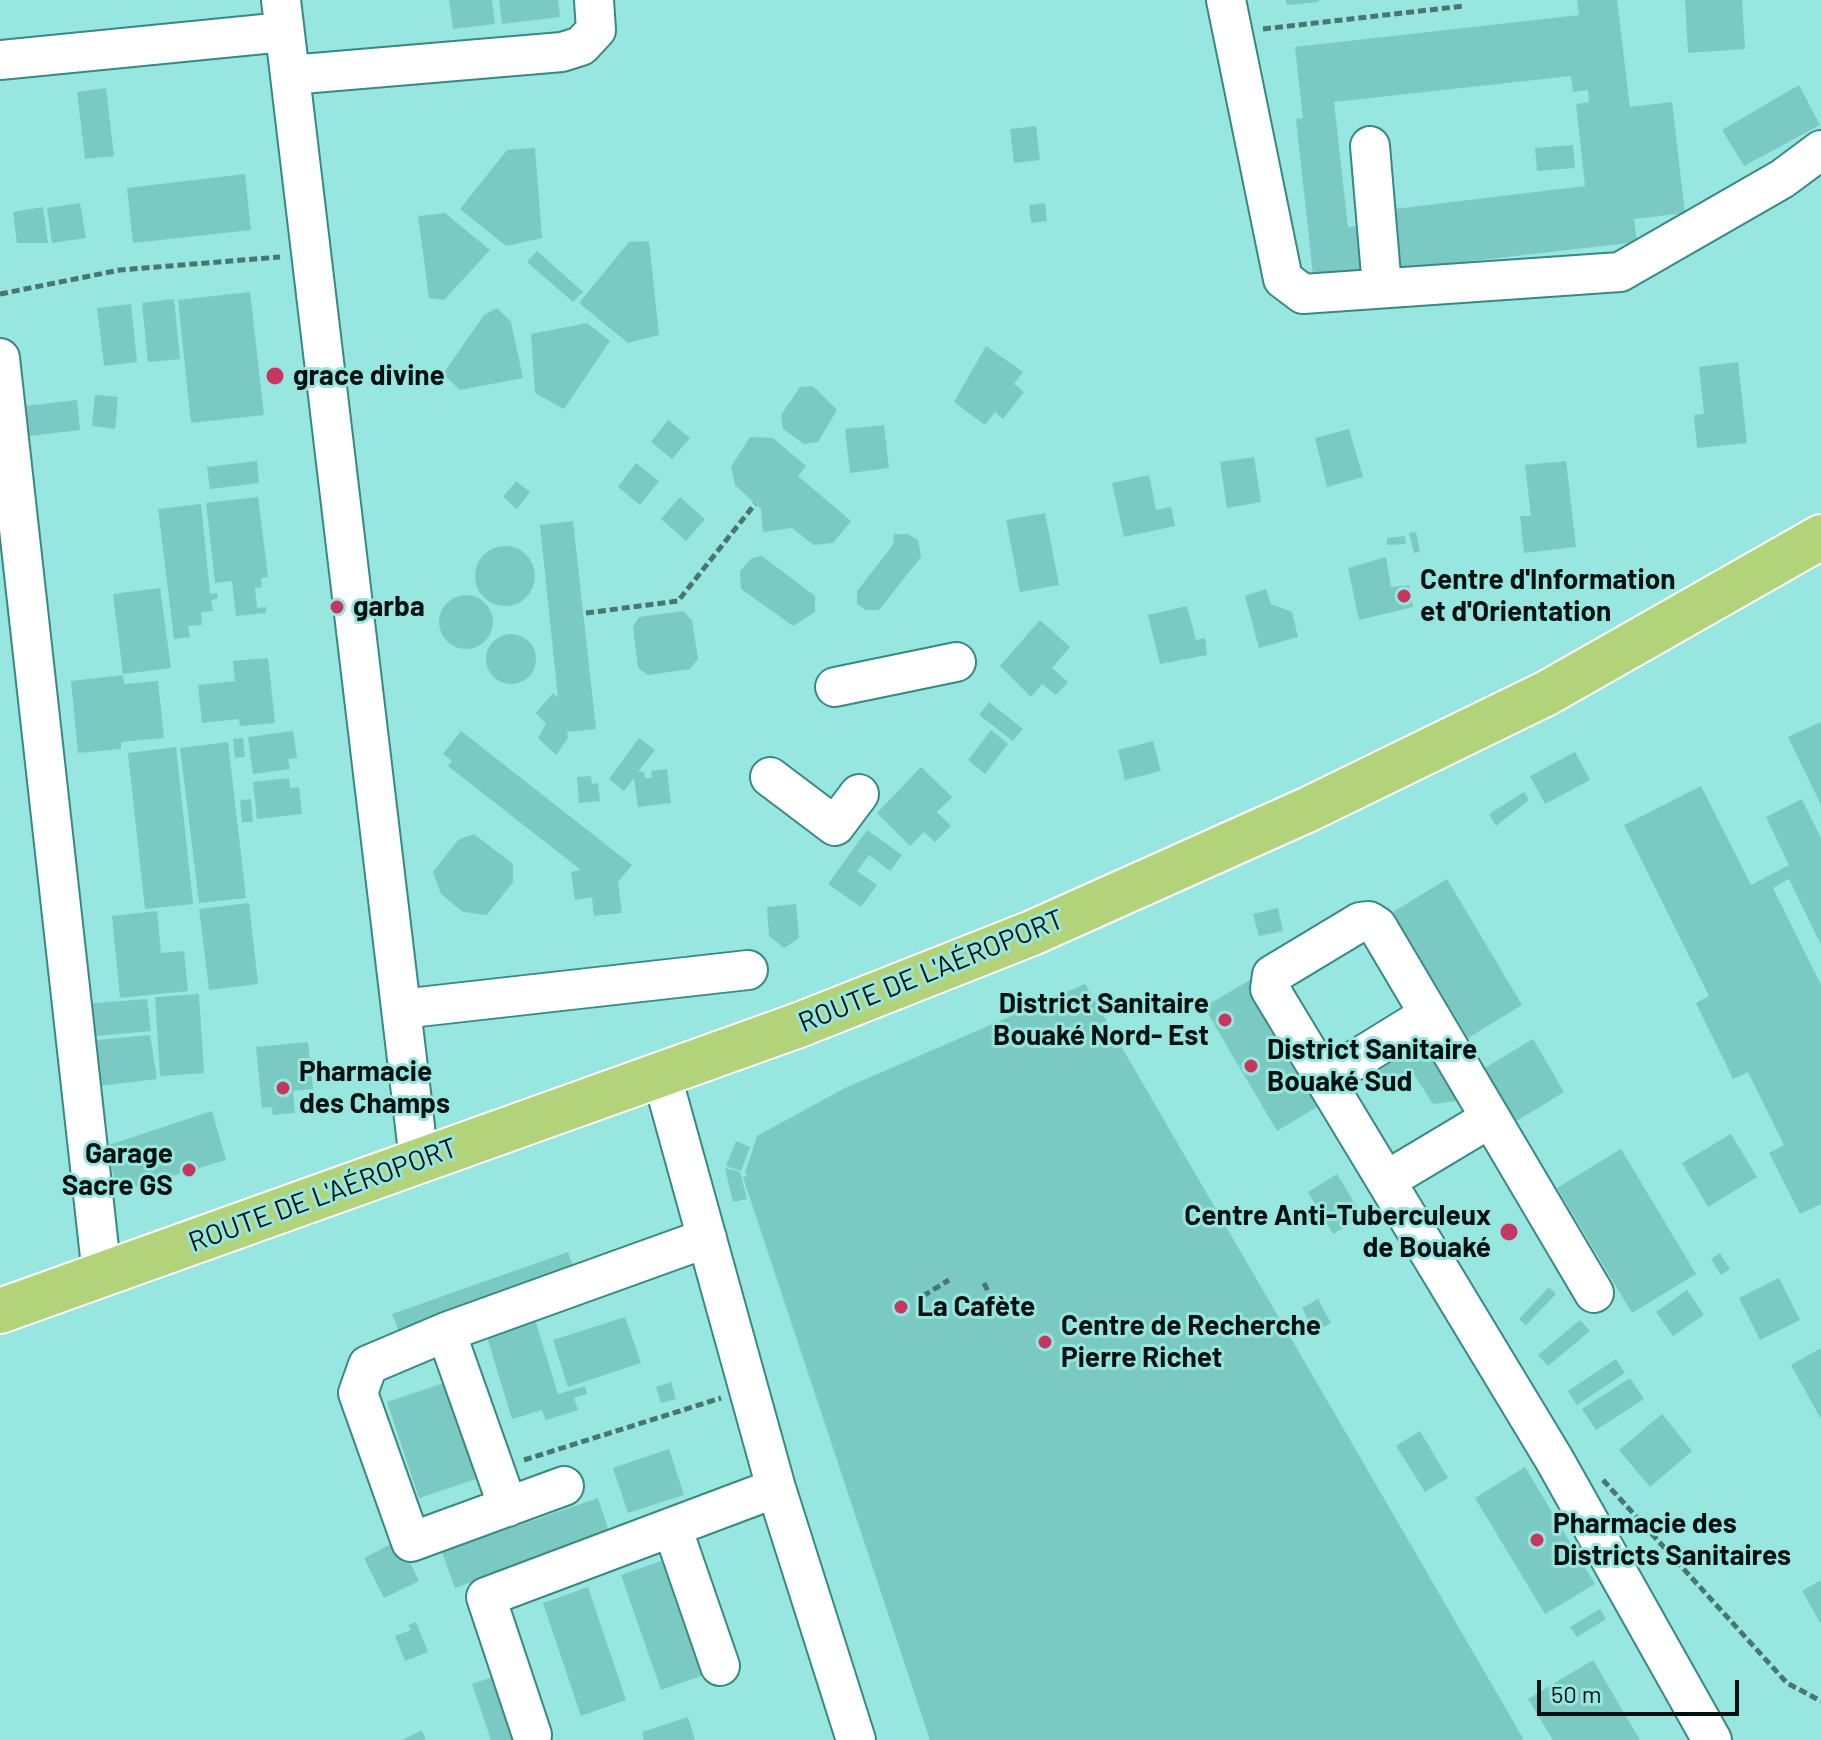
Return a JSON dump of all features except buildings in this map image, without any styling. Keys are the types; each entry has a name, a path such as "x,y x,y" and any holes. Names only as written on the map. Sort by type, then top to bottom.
{"main road":[{"name":"ROUTE DE L'AÉROPORT","path":"0,1311 799,1025 1032,933 1309,809 1547,693 1821,537"}],"street":[{"path":"290,75 562,52 581,46 596,30 594,0"},
{"path":"0,60 282,16 419,1160"},
{"path":"1230,16 1283,279 1303,294 1620,272 1782,179 1821,150"},
{"path":"1370,146 1382,287"},
{"path":"0,358 102,1275"},
{"path":"835,687 956,662"},
{"path":"770,777 835,826 859,794"},
{"path":"1594,1293 1377,926 1369,921 1272,975 1270,989 1554,1459 1712,1740"},
{"path":"401,1009 748,970"},
{"path":"1326,1078 1428,1015"},
{"path":"661,1073 776,1488 856,1740"},
{"path":"1387,1180 1489,1119"},
{"path":"564,1486 411,1542 358,1393 368,1365 446,1332 707,1238"},
{"path":"446,1332 508,1507"},
{"path":"532,1735 486,1597 776,1488"},
{"path":"672,1527 720,1666"}],"path":[{"path":"1230,16 1464,6"},
{"path":"0,294 120,270 311,254"},
{"path":"586,613 678,601 755,504"},
{"path":"923,1296 949,1280"},
{"path":"984,1283 999,1315"},
{"path":"495,1470 748,1389"},
{"path":"1554,1459 1607,1482 1787,1683 1821,1701"}],"place":[{"name":"grace divine","path":"275,376"},
{"name":"Centre d'Information et d'Orientation","path":"1404,596"},
{"name":"garba","path":"337,607"},
{"name":"District Sanitaire Bouaké Nord- Est","path":"1225,1020"},
{"name":"District Sanitaire Bouaké Sud","path":"1251,1066"},
{"name":"Pharmacie des Champs","path":"283,1088"},
{"name":"Garage Sacre GS","path":"189,1170"},
{"name":"Centre Anti-Tuberculeux de Bouaké","path":"1509,1232"},
{"name":"La Cafète","path":"901,1307"},
{"name":"Centre de Recherche Pierre Richet","path":"1045,1342"},
{"name":"Pharmacie des Districts Sanitaires","path":"1537,1540"}]}
